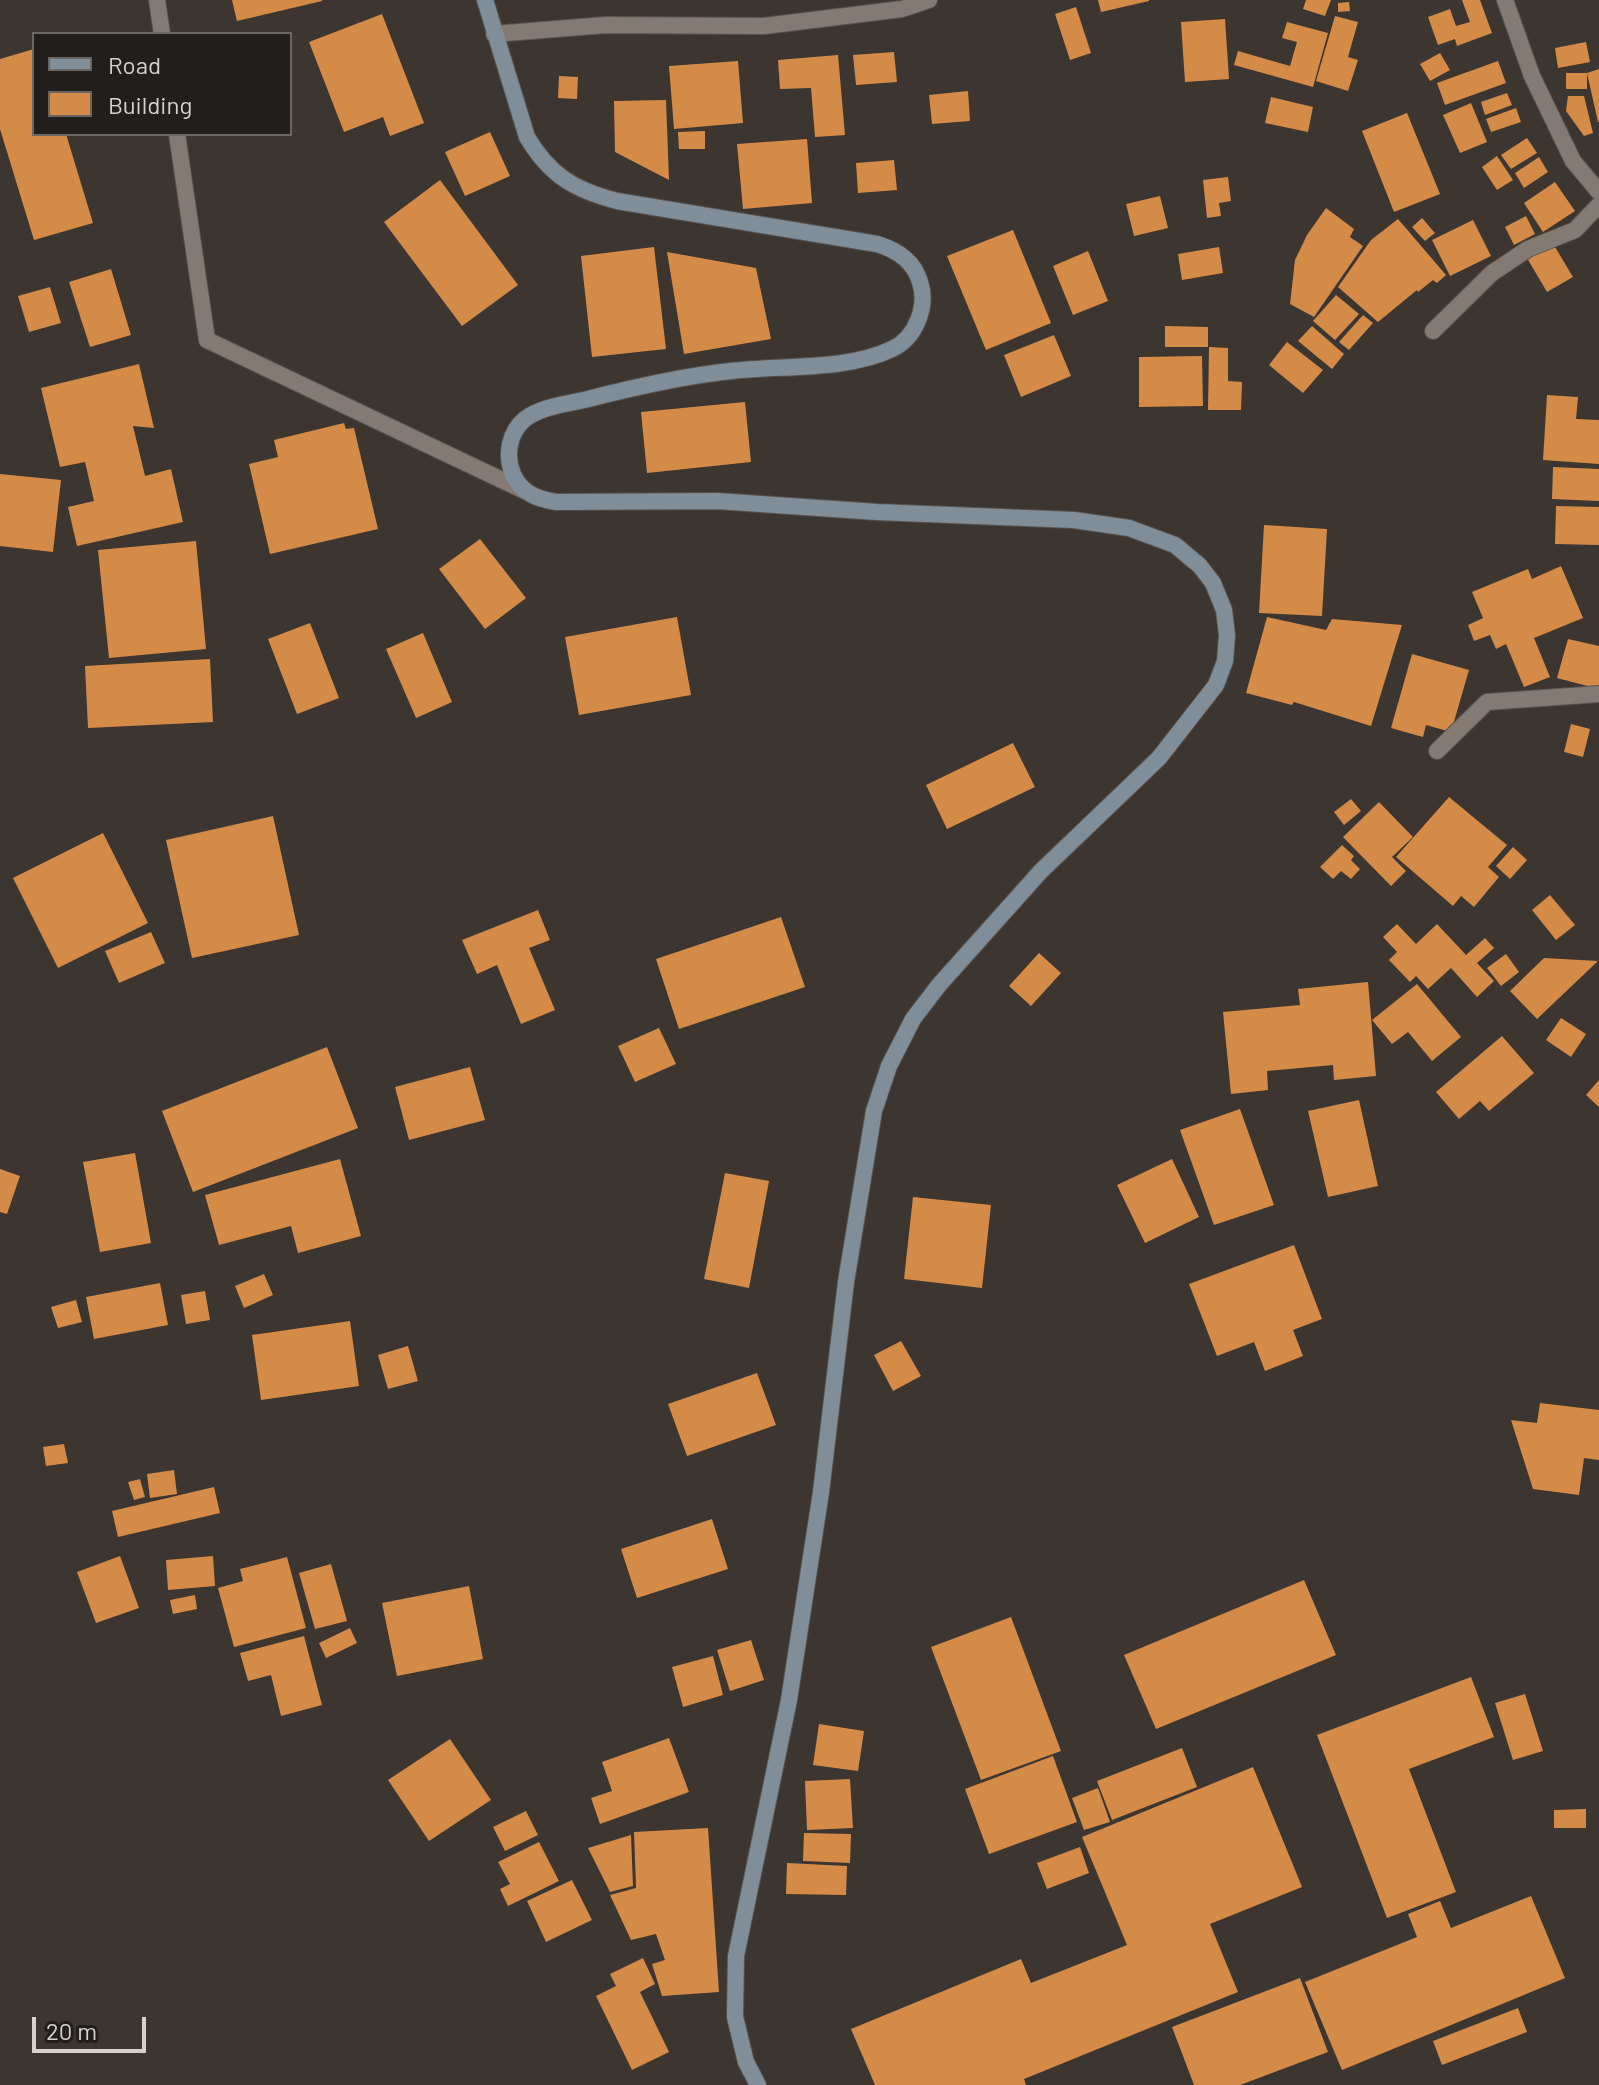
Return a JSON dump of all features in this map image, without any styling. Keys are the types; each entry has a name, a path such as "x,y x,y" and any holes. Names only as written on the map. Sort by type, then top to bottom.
{"street":[{"path":"157,0 162,32"},
{"path":"485,0 527,137 538,156 556,174 586,193 617,201 891,248 909,263 921,285 923,298 921,312 907,338 896,348 879,354 857,360 729,371 650,383 543,410 525,419 515,431 510,446 509,463 525,491"},
{"path":"494,34 605,25 764,26 902,9 929,0"},
{"path":"1505,0 1532,76 1573,161 1599,192"},
{"path":"177,136 207,340 540,500 717,501 877,512 1074,520 1129,528 1175,545 1188,555 1213,583 1224,610 1227,635 1225,661 1216,685 1159,758 1041,871 939,985 913,1019 889,1066 874,1111 846,1282 821,1492 789,1700 736,1956 735,2017 746,2062 758,2085"},
{"path":"1433,331 1492,273 1528,249 1575,230 1599,205"},
{"path":"1437,751 1487,702 1599,694"}],"building":[{"path":"232,0 322,0 322,1 237,21"},
{"path":"1098,0 1149,0 1149,1 1101,12"},
{"path":"1306,0 1331,0 1325,16 1303,9"},
{"path":"1462,0 1480,0 1492,33 1457,46 1455,39 1438,45 1428,17 1450,9 1456,26 1470,22"},
{"path":"1349,2 1350,11 1338,12 1338,3"},
{"path":"1076,7 1091,53 1070,60 1055,14"},
{"path":"382,14 424,123 390,136 383,117 344,132 309,42"},
{"path":"1335,16 1358,22 1348,57 1358,60 1348,91 1316,81"},
{"path":"1225,19 1229,79 1185,82 1181,22"},
{"path":"1287,22 1328,33 1313,87 1234,65 1238,51 1290,66 1297,42 1282,38"},
{"path":"1586,42 1590,62 1558,68 1555,48"},
{"path":"32,50 32,136 67,136 93,223 34,240 0,129 0,59"},
{"path":"894,52 897,82 856,85 853,55"},
{"path":"1440,53 1450,70 1430,81 1420,64"},
{"path":"838,55 845,135 815,137 811,88 780,89 778,60"},
{"path":"738,61 743,123 674,129 669,66"},
{"path":"1498,61 1506,83 1445,105 1437,83"},
{"path":"1599,69 1599,122 1598,122 1587,73"},
{"path":"1566,73 1587,73 1587,89 1566,89"},
{"path":"559,76 578,77 577,99 558,98"},
{"path":"968,91 970,121 932,124 929,95"},
{"path":"1507,93 1512,105 1485,115 1481,102"},
{"path":"1568,96 1584,96 1593,133 1584,136 1566,111"},
{"path":"1271,97 1313,107 1308,132 1265,123"},
{"path":"666,100 669,180 615,152 614,101"},
{"path":"1471,103 1487,142 1460,153 1443,115"},
{"path":"1516,108 1521,122 1491,132 1486,119"},
{"path":"1407,113 1440,194 1394,212 1362,131"},
{"path":"705,131 705,149 679,149 678,132"},
{"path":"490,132 510,176 465,196 445,152"},
{"path":"1527,138 1537,153 1511,169 1501,155"},
{"path":"807,139 812,203 743,209 737,144"},
{"path":"1497,156 1513,180 1497,190 1482,167"},
{"path":"1539,157 1548,172 1524,188 1515,173"},
{"path":"894,160 897,190 858,193 856,163"},
{"path":"1228,177 1231,201 1219,203 1221,216 1207,218 1203,180"},
{"path":"440,180 518,285 462,326 384,222"},
{"path":"1555,182 1575,211 1543,232 1524,203"},
{"path":"1160,196 1168,228 1134,236 1126,204"},
{"path":"1326,208 1354,229 1350,237 1363,246 1314,317 1290,304 1295,260 1307,235"},
{"path":"1526,216 1535,234 1514,245 1505,227"},
{"path":"1422,218 1435,233 1425,241 1412,227"},
{"path":"1398,219 1446,275 1437,283 1433,280 1417,290 1378,322 1338,287 1371,240"},
{"path":"1473,220 1491,256 1450,276 1432,240"},
{"path":"1013,230 1051,323 986,350 947,256"},
{"path":"1552,242 1573,277 1547,292 1527,258"},
{"path":"654,247 666,349 592,357 581,256"},
{"path":"1219,247 1223,273 1182,280 1178,254"},
{"path":"1088,251 1108,301 1073,315 1053,266"},
{"path":"667,252 756,268 771,339 684,354"},
{"path":"111,269 131,335 90,347 69,282"},
{"path":"50,287 61,323 29,332 18,296"},
{"path":"1336,295 1359,314 1335,340 1313,321"},
{"path":"1363,315 1373,323 1349,350 1339,342"},
{"path":"1165,326 1208,327 1208,347 1165,347"},
{"path":"1312,326 1344,354 1332,369 1298,341"},
{"path":"1054,335 1071,376 1021,397 1004,355"},
{"path":"1287,342 1323,370 1303,393 1269,365"},
{"path":"1209,347 1228,348 1228,381 1242,382 1241,410 1208,410"},
{"path":"1202,356 1203,406 1139,407 1139,357"},
{"path":"139,364 154,428 133,426 145,476 171,469 183,522 77,546 68,507 94,501 85,462 60,467 41,388"},
{"path":"1547,395 1578,397 1576,419 1599,420 1599,464 1543,460"},
{"path":"745,402 751,462 647,473 641,412"},
{"path":"344,423 346,429 354,428 378,529 270,554 249,464 278,457 274,440"},
{"path":"1553,467 1599,469 1599,501 1552,499"},
{"path":"0,474 61,480 53,552 0,546"},
{"path":"1556,506 1599,507 1599,545 1555,544"},
{"path":"1264,525 1327,529 1322,616 1259,613"},
{"path":"480,539 526,598 485,629 439,569"},
{"path":"196,541 206,649 109,658 98,550"},
{"path":"1561,566 1583,618 1534,638 1550,677 1524,687 1506,644 1496,649 1490,635 1474,641 1468,625 1483,618 1472,592 1528,569 1532,579"},
{"path":"677,617 691,695 579,715 565,637"},
{"path":"1267,617 1326,630 1332,619 1402,625 1371,726 1294,702 1292,705 1246,693"},
{"path":"310,623 339,698 297,714 268,639"},
{"path":"423,633 452,702 416,718 386,649"},
{"path":"1568,639 1599,646 1599,689 1557,678"},
{"path":"1412,654 1469,670 1451,732 1426,725 1423,737 1391,728"},
{"path":"210,659 213,722 88,728 85,666"},
{"path":"1571,724 1590,729 1583,757 1564,752"},
{"path":"1013,743 1035,787 947,829 926,785"},
{"path":"1449,797 1507,845 1488,867 1499,877 1474,907 1461,896 1453,906 1396,857"},
{"path":"1351,799 1361,811 1344,825 1334,812"},
{"path":"1379,802 1413,837 1392,857 1406,871 1391,886 1343,837"},
{"path":"273,816 299,935 192,958 166,840"},
{"path":"103,833 148,923 58,968 13,878"},
{"path":"1342,845 1354,856 1351,860 1360,869 1351,879 1341,871 1333,879 1320,867"},
{"path":"1513,847 1527,860 1510,879 1496,866"},
{"path":"1550,895 1575,925 1556,940 1532,910"},
{"path":"538,910 550,940 529,948 555,1010 521,1024 497,965 477,974 462,940"},
{"path":"781,917 805,987 679,1029 656,959"},
{"path":"1397,924 1416,944 1437,924 1466,955 1485,938 1494,948 1477,963 1494,981 1477,997 1451,968 1428,989 1416,976 1410,982 1389,960 1397,952 1383,937"},
{"path":"151,932 165,963 119,983 105,951"},
{"path":"1039,953 1061,973 1031,1006 1009,986"},
{"path":"1506,954 1519,972 1501,986 1487,968"},
{"path":"1544,958 1598,961 1537,1019 1510,991"},
{"path":"1368,982 1376,1076 1334,1080 1333,1065 1267,1071 1268,1090 1231,1094 1223,1012 1300,1005 1298,989"},
{"path":"1417,984 1461,1037 1432,1061 1408,1032 1392,1044 1372,1020"},
{"path":"1561,1018 1586,1034 1571,1057 1546,1040"},
{"path":"659,1028 676,1064 635,1082 618,1046"},
{"path":"1502,1036 1534,1073 1489,1111 1480,1101 1459,1119 1436,1092"},
{"path":"327,1047 358,1128 193,1192 162,1111"},
{"path":"470,1067 485,1120 409,1140 395,1087"},
{"path":"1599,1080 1599,1107 1586,1095"},
{"path":"1359,1100 1378,1186 1328,1197 1308,1111"},
{"path":"1240,1109 1274,1205 1214,1225 1180,1130"},
{"path":"135,1153 151,1243 100,1252 83,1162"},
{"path":"340,1159 361,1236 298,1253 291,1226 219,1245 205,1195"},
{"path":"1172,1159 1199,1217 1145,1243 1117,1185"},
{"path":"0,1169 20,1176 7,1214 0,1212"},
{"path":"725,1173 769,1181 749,1288 704,1279"},
{"path":"913,1197 991,1205 982,1288 904,1279"},
{"path":"1294,1245 1322,1319 1293,1330 1303,1356 1265,1371 1254,1342 1217,1356 1189,1284"},
{"path":"264,1274 273,1295 244,1308 235,1286"},
{"path":"160,1283 168,1325 94,1339 86,1297"},
{"path":"205,1291 210,1320 186,1324 181,1295"},
{"path":"76,1300 82,1322 58,1328 51,1307"},
{"path":"350,1321 359,1386 261,1400 252,1335"},
{"path":"901,1341 921,1376 893,1391 874,1355"},
{"path":"408,1346 418,1381 388,1389 378,1355"},
{"path":"757,1373 776,1425 687,1456 668,1404"},
{"path":"1540,1403 1599,1410 1599,1460 1584,1458 1579,1495 1533,1489 1511,1420 1537,1423"},
{"path":"64,1444 68,1463 46,1466 43,1447"},
{"path":"174,1470 177,1494 150,1498 147,1474"},
{"path":"140,1479 145,1497 134,1500 128,1482"},
{"path":"214,1487 220,1513 118,1537 112,1511"},
{"path":"712,1519 728,1569 637,1598 621,1549"},
{"path":"120,1556 139,1608 96,1623 77,1572"},
{"path":"213,1556 215,1586 168,1590 166,1560"},
{"path":"287,1557 306,1628 234,1647 218,1588 243,1581 240,1569"},
{"path":"331,1564 347,1621 315,1629 299,1573"},
{"path":"1304,1580 1336,1655 1156,1729 1124,1655"},
{"path":"469,1586 483,1659 397,1676 382,1603"},
{"path":"195,1595 197,1609 173,1614 170,1600"},
{"path":"1011,1617 1061,1751 981,1780 931,1647"},
{"path":"350,1628 357,1643 326,1658 319,1643"},
{"path":"304,1636 322,1705 281,1716 271,1675 248,1681 240,1653"},
{"path":"751,1640 764,1680 730,1691 717,1650"},
{"path":"713,1656 723,1695 683,1707 672,1667"},
{"path":"1471,1677 1494,1737 1409,1769 1456,1892 1387,1918 1317,1735"},
{"path":"1525,1694 1543,1751 1513,1760 1495,1703"},
{"path":"819,1724 864,1731 858,1771 813,1765"},
{"path":"669,1738 689,1792 600,1824 591,1798 612,1791 602,1762"},
{"path":"450,1739 491,1800 429,1841 388,1780"},
{"path":"1182,1748 1197,1787 1112,1820 1097,1781"},
{"path":"1053,1756 1077,1822 989,1854 965,1789"},
{"path":"1253,1767 1302,1887 1210,1924 1238,1992 1024,2079 1026,2085 875,2085 851,2029 1021,1959 1031,1983 1127,1945 1082,1837"},
{"path":"850,1779 853,1828 807,1830 805,1781"},
{"path":"1098,1788 1110,1822 1084,1830 1072,1798"},
{"path":"1586,1809 1586,1828 1554,1828 1554,1810"},
{"path":"526,1811 538,1835 505,1851 493,1827"},
{"path":"708,1828 719,1992 662,1996 652,1964 665,1960 656,1934 631,1940 610,1895 636,1888 634,1832"},
{"path":"804,1833 851,1834 850,1863 803,1861"},
{"path":"631,1835 633,1886 610,1892 588,1848"},
{"path":"539,1842 559,1881 508,1906 500,1889 510,1884 498,1862"},
{"path":"1080,1847 1089,1873 1047,1889 1037,1863"},
{"path":"787,1863 847,1866 846,1895 786,1894"},
{"path":"572,1880 592,1920 546,1942 527,1901"},
{"path":"1531,1896 1565,1978 1342,2070 1305,1982 1417,1937 1408,1914 1440,1901 1451,1928"},
{"path":"643,1958 655,1984 640,1992 669,2052 632,2070 596,1996 616,1986 610,1974"},
{"path":"1300,1978 1328,2052 1240,2085 1194,2085 1172,2027"},
{"path":"1518,2008 1527,2032 1442,2065 1433,2041"}]}
